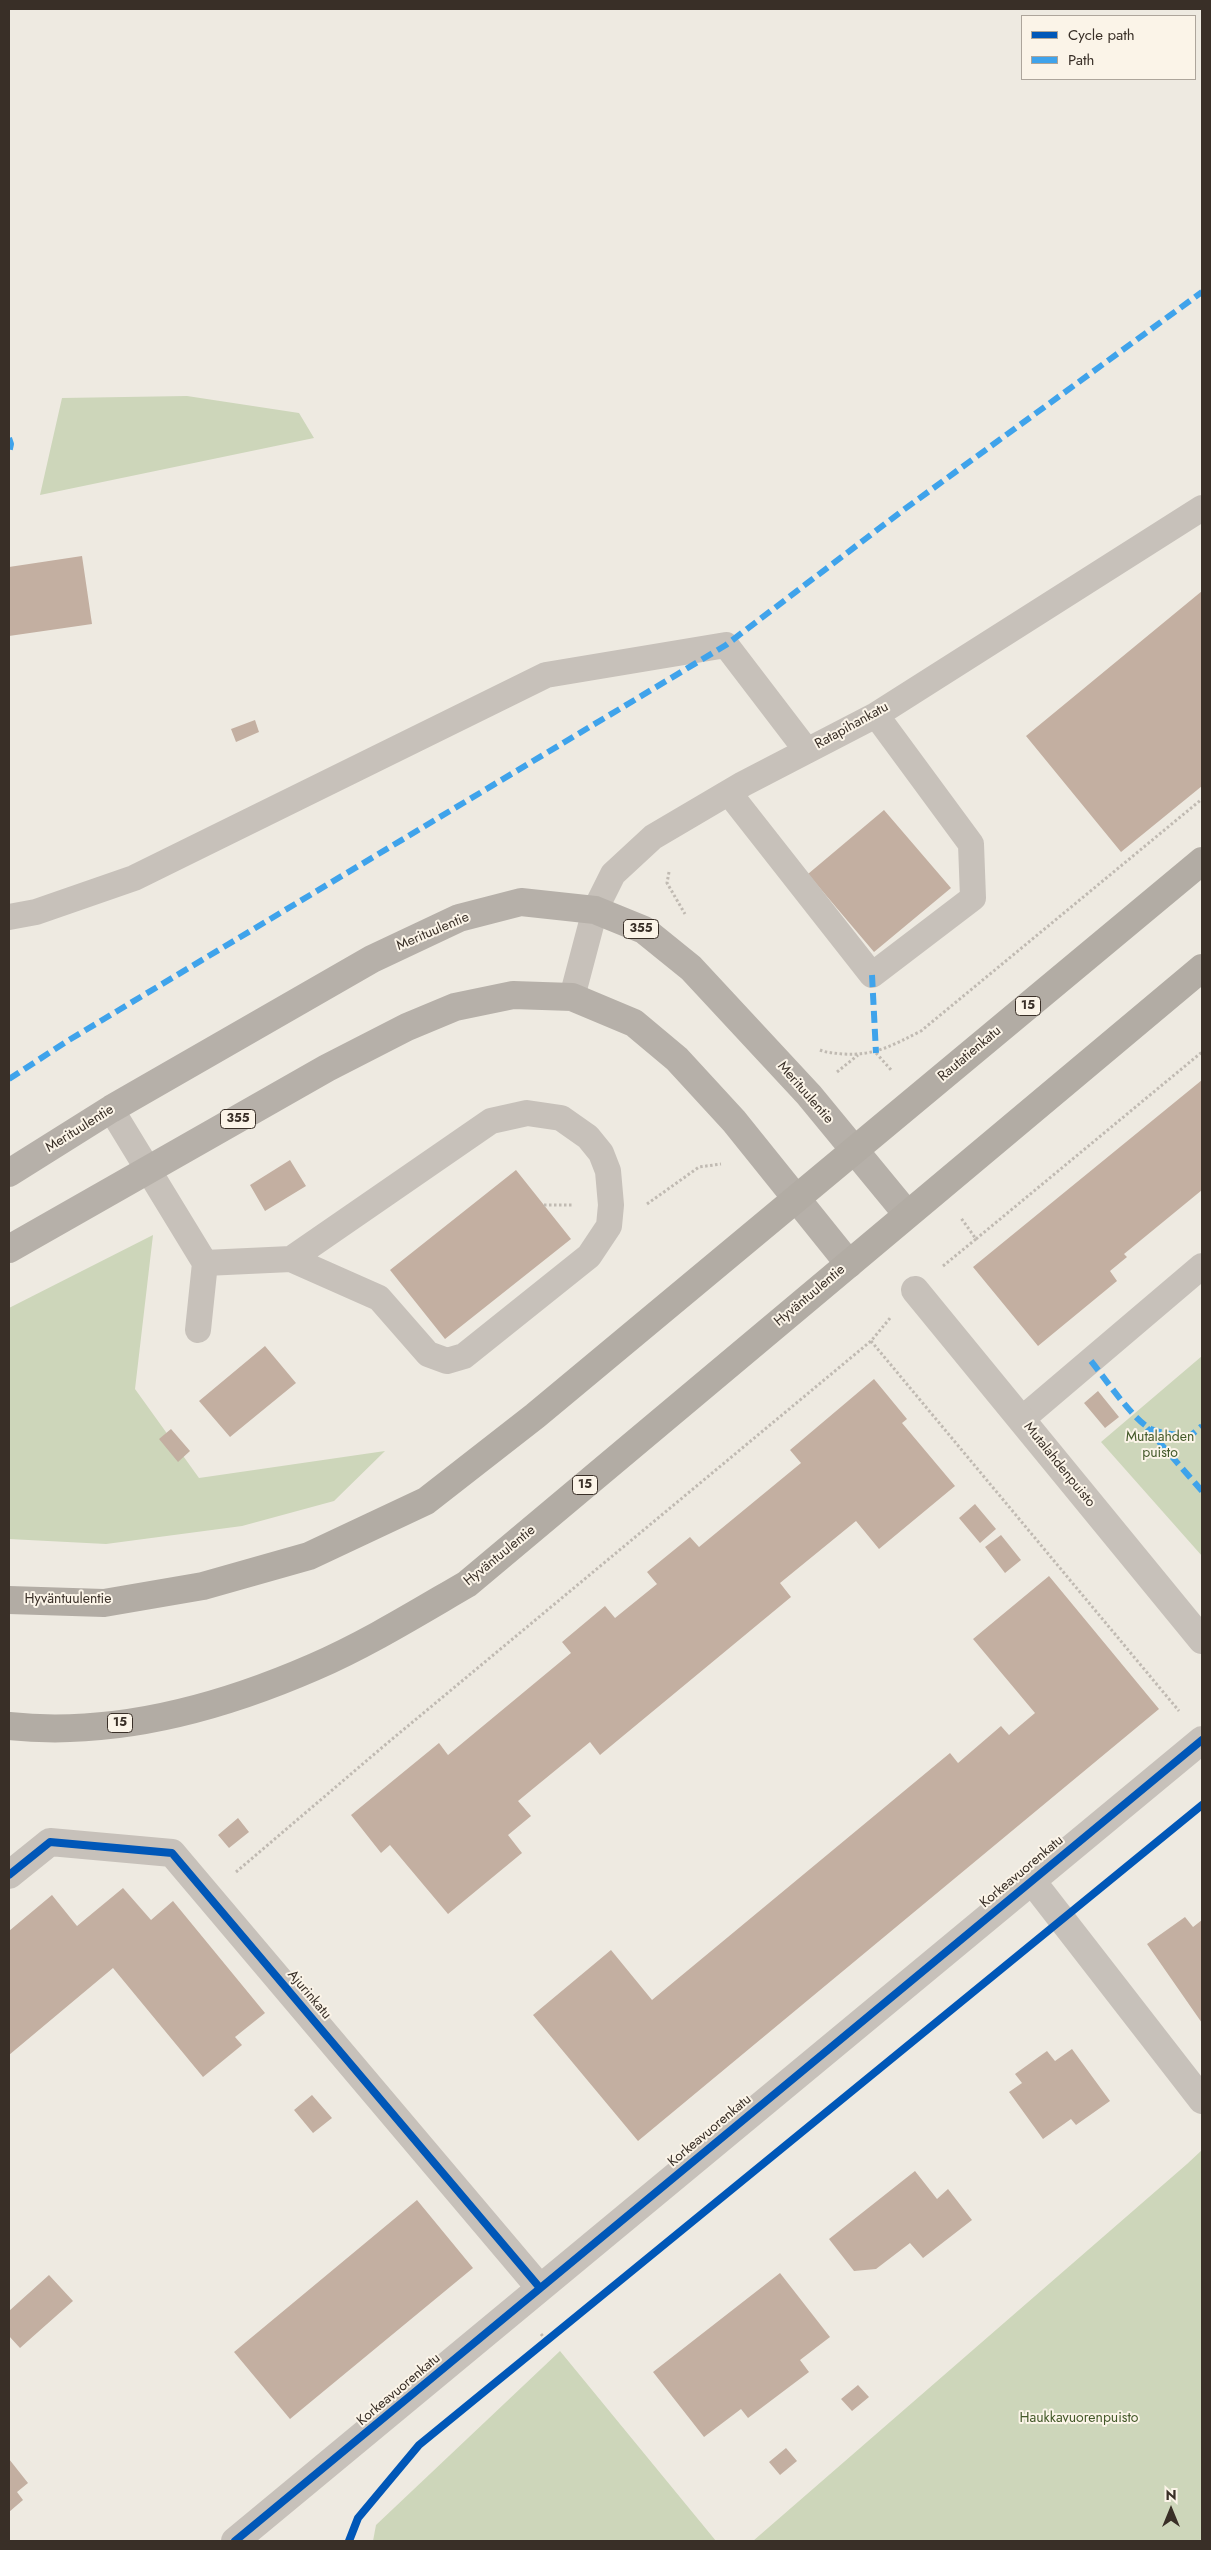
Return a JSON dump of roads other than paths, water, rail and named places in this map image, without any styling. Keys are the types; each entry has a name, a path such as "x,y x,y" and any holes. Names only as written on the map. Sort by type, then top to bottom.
{"highway":[{"name":"Rautatienkatu","path":"854,1150 1202,861"},
{"name":"15","path":"907,1214 1202,968"},
{"name":"Hyväntuulentie","path":"9,1600 104,1603 204,1586 309,1556 426,1501 535,1416 854,1150"},
{"name":"Hyväntuulentie","path":"9,1726 89,1728 162,1716 228,1699 314,1667 382,1634 467,1584 907,1214"}],"main road":[{"name":"Merituulentie","path":"9,1173 111,1108 372,959 459,918 521,902 595,910 644,930 691,968 809,1095 907,1214"},
{"name":"355","path":"9,1249 335,1064 407,1027 454,1007 513,995 572,997 634,1023 677,1059 751,1142 849,1264"}],"street":[{"name":"Mutalahdenpuisto","path":"915,1290 1202,1640"},
{"name":"Korkeavuorenkatu","path":"235,2541 1202,1740"},
{"name":"Ajurinkatu","path":"9,1875 50,1842 172,1853 540,2288"},
{"path":"1032,1880 1202,2100"}],"lane":[{"name":"Ratapihankatu","path":"572,997 595,910 613,874 654,837 729,792 876,715 1202,508"},
{"path":"9,917 36,912 134,878 546,675 726,645 807,751"},
{"path":"729,792 872,975 973,898 971,844 876,715"},
{"path":"111,1108 204,1263 198,1330"},
{"path":"204,1263 291,1259 379,1298 428,1354 448,1361 464,1356 589,1256 609,1226 611,1206 608,1171 601,1153 588,1136 561,1118 527,1113 491,1122 291,1259"},
{"path":"1022,1420 1202,1266"}],"park label":[{"name":"Mutalahden puisto","path":"1160,1446"},
{"name":"Haukkavuorenpuisto","path":"1079,2419"}]}
